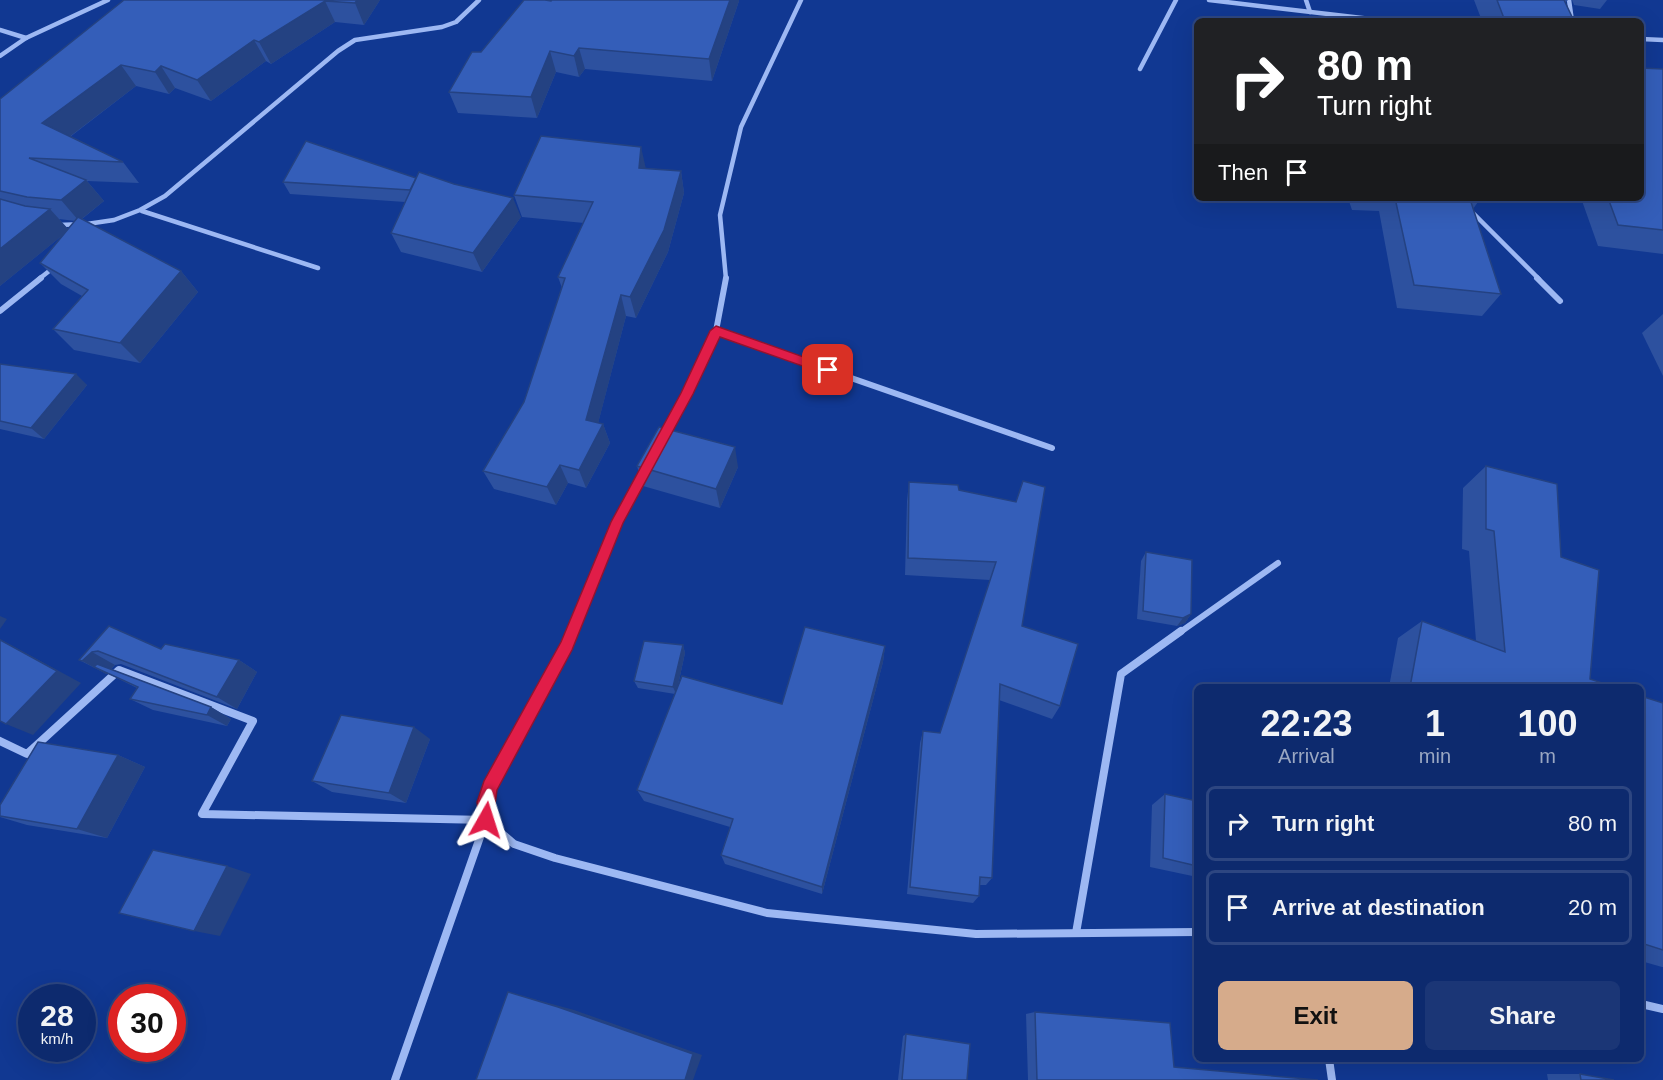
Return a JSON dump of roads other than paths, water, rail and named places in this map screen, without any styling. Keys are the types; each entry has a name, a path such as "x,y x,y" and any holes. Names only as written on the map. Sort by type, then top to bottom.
{"street":[{"path":"0,56 26,38 108,0"},
{"path":"49,225 81,226 111,222 142,212 165,196 327,58 346,45 355,40 442,27 456,22 479,0"},
{"path":"660,443 716,331 726,280 720,215 741,128 801,0"},
{"path":"1140,69 1176,0"},
{"path":"1209,0 1362,18"},
{"path":"1306,0 1310,12"},
{"path":"1569,0 1572,18"},
{"path":"0,30 26,38"},
{"path":"1644,39 1663,40"},
{"path":"1466,206 1560,301"},
{"path":"142,212 318,268"},
{"path":"103,228 111,222"},
{"path":"0,311 55,267"},
{"path":"716,331 1052,448"},
{"path":"395,1080 486,820 485,802 490,787 567,646 617,522 650,463"},
{"path":"1076,933 1120,674 1278,563"},
{"path":"0,741 27,754 119,670 253,721 202,814 486,820 514,844 555,858 767,913 976,934 1194,932"},
{"path":"1644,1005 1663,1010"},
{"path":"1329,1062 1332,1080"}]}
